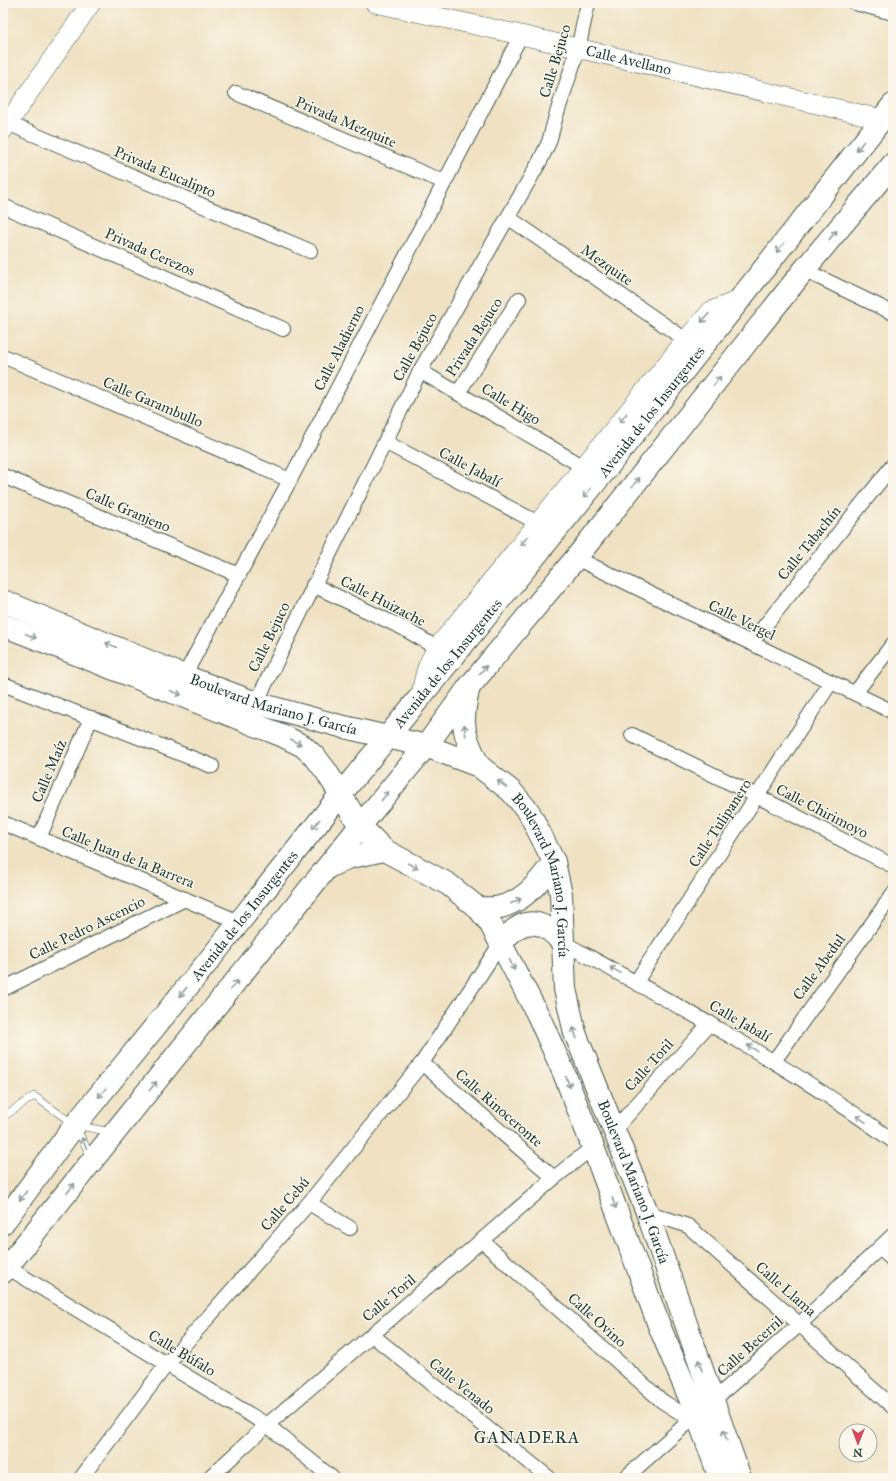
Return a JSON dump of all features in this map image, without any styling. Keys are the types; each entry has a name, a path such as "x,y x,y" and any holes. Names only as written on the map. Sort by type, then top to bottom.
{"main road":[{"name":"Avenida de los Insurgentes","path":"3,1222 75,1125 340,794 603,473 887,112"},
{"path":"5,1269 360,826 426,746 469,687 576,558 804,270 893,164"},
{"name":"Boulevard Mariano J. García","path":"3,601 281,734 303,746 316,758 326,771 360,826 384,850 448,884 478,908 490,923 501,943 538,1015 564,1073 593,1146 694,1418 737,1476"},
{"name":"Boulevard Mariano J. García","path":"3,625 143,669 184,676 256,703 340,726 426,746 479,766 511,791 529,812 554,862 561,894 565,990 575,1033 647,1212 713,1401 737,1476"},
{"path":"469,687 464,710 464,730 468,745 479,766"},
{"path":"327,867 347,858 384,850"},
{"path":"478,908 499,908 515,902 527,894 554,862"},
{"path":"501,943 513,930 523,924 534,923 546,927 562,942"}],"street":[{"path":"5,126 91,3"},
{"name":"Calle Avellano","path":"375,3 578,48 887,112"},
{"name":"Calle Bejuco","path":"256,703 420,371 509,218 540,161 549,142 578,48 588,3"},
{"path":"855,3 893,12"},
{"name":"Calle Aladierno","path":"184,676 290,480 521,35"},
{"name":"Privada Mezquite","path":"236,94 444,182"},
{"name":"Privada Eucalipto","path":"5,126 310,252"},
{"name":"Privada Cerezos","path":"3,206 283,329"},
{"name":"Mezquite","path":"509,218 686,340"},
{"path":"804,270 893,313"},
{"name":"Privada Bejuco","path":"458,393 519,300"},
{"path":"421,696 424,675 437,648 711,311 739,300"},
{"name":"Calle Garambullo","path":"3,356 290,480"},
{"name":"Calle Higo","path":"420,371 584,468"},
{"name":"Calle Jabalí","path":"385,442 538,523"},
{"name":"Calle Tabachín","path":"751,643 893,465"},
{"name":"Calle Granjeno","path":"3,476 239,575"},
{"name":"Calle Vergel","path":"576,558 893,712"},
{"name":"Calle Huizache","path":"313,585 403,628 437,648"},
{"path":"855,693 893,644"},
{"name":"Calle Tulipanero","path":"636,982 831,682"},
{"path":"3,684 212,766"},
{"name":"Calle Maíz","path":"39,838 91,718"},
{"name":"Calle Chirimoyo","path":"632,735 758,796 893,866"},
{"name":"Calle Juan de la Barrera","path":"3,823 239,922"},
{"name":"Calle Abedul","path":"774,1061 893,894"},
{"name":"Calle Pedro Ascencio","path":"6,984 185,899"},
{"name":"Calle Jabalí","path":"562,942 710,1023 774,1061 891,1135"},
{"name":"Calle Cebú","path":"82,1478 167,1364 309,1203 422,1063 501,943"},
{"name":"Calle Toril","path":"614,1130 710,1023"},
{"name":"Calle Rinoceronte","path":"422,1063 554,1178"},
{"name":"Calle Toril","path":"209,1478 267,1425 593,1146"},
{"path":"309,1203 350,1228"},
{"name":"Calle Llama","path":"647,1212 688,1226 893,1407"},
{"name":"Calle Becerril","path":"625,1478 800,1324 893,1234"},
{"name":"Calle Ovino","path":"482,1241 662,1401 694,1418"},
{"path":"880,1248 893,1260"},
{"name":"Calle Búfalo","path":"5,1269 167,1364 267,1425 332,1478"},
{"name":"Calle Venado","path":"372,1335 549,1478"}],"lane":[{"path":"3,1117 34,1096 75,1125 115,1133"},
{"path":"75,1125 93,1160"}],"district":[{"name":"GANADERA","path":"527,1437"}]}
